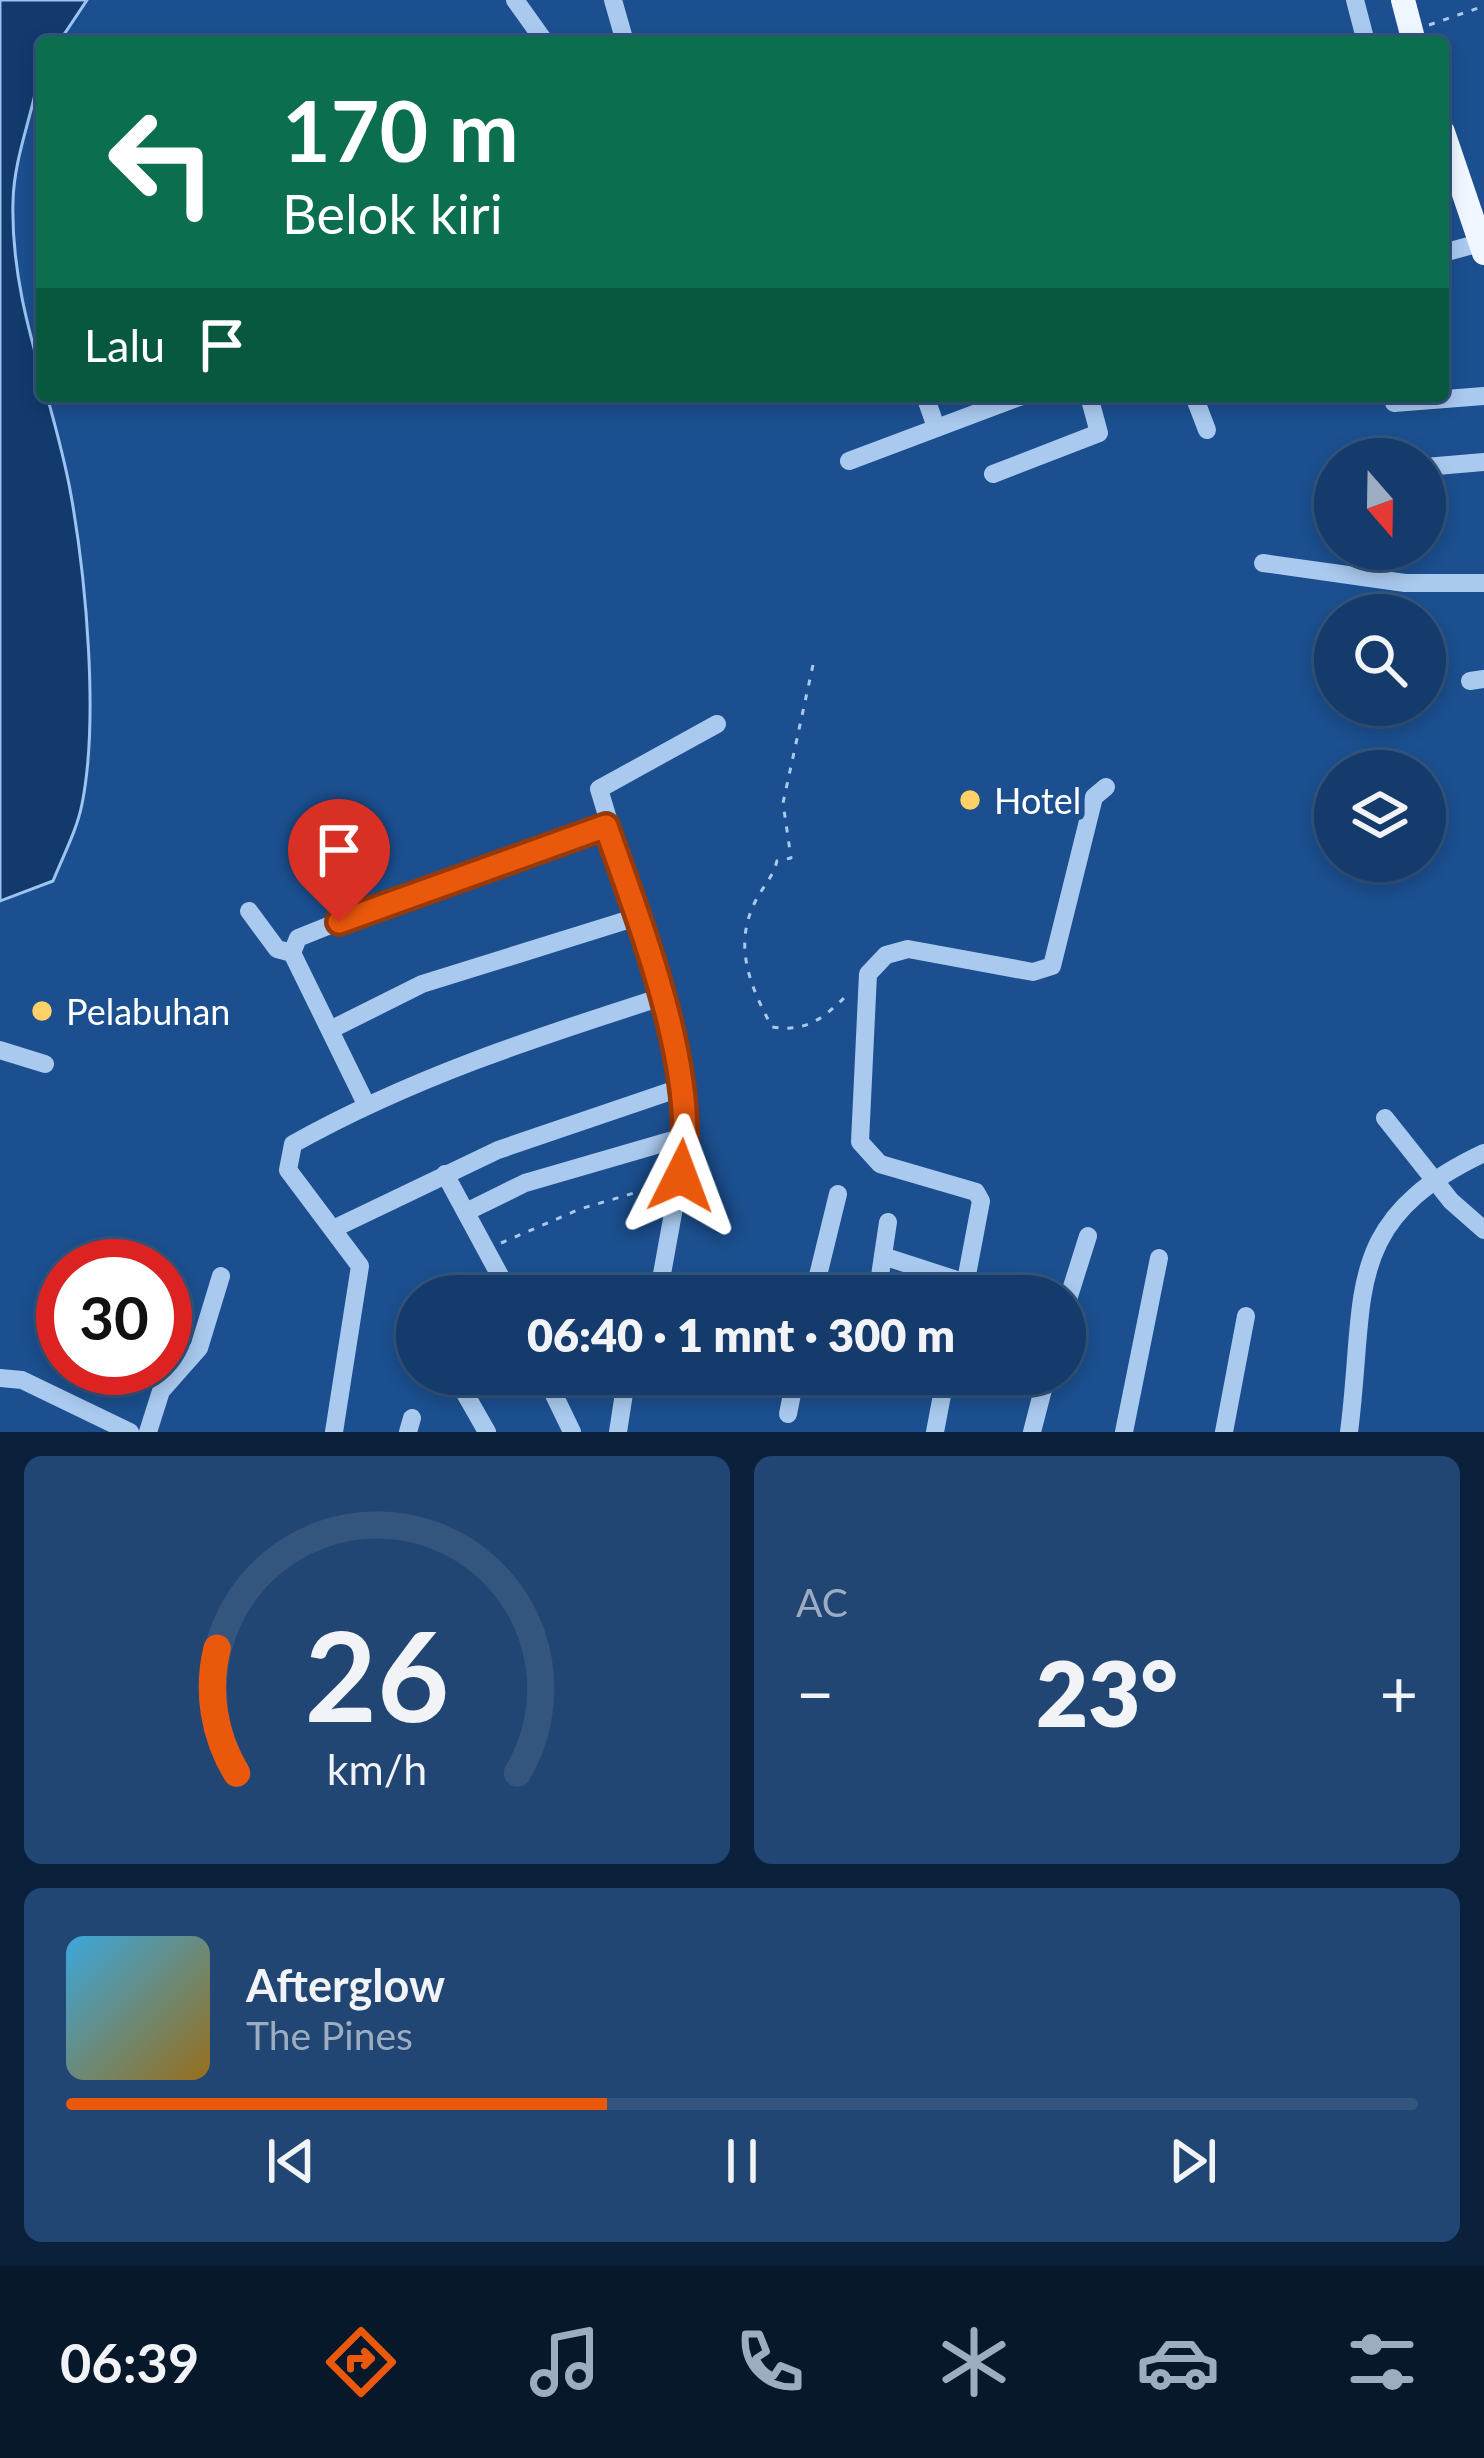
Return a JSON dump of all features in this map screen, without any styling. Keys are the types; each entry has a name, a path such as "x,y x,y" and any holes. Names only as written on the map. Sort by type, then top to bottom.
{"main road":[{"path":"1403,0 1413,36"},
{"path":"1449,144 1474,196 1482,248"}],"street":[{"path":"515,0 541,36"},
{"path":"614,0 624,36"},
{"path":"1355,0 1364,36"},
{"path":"1449,252 1482,248"},
{"path":"1449,399 1484,396"},
{"path":"927,402 936,427"},
{"path":"849,461 1005,402"},
{"path":"993,474 1099,433 1091,402"},
{"path":"1196,402 1207,430"},
{"path":"1394,403 1407,402"},
{"path":"1446,465 1484,462"},
{"path":"1263,563 1406,583 1484,583"},
{"path":"662,1275 687,1136 662,998 606,826 602,784 717,724"},
{"path":"968,1275 981,1201 976,1192 880,1164 860,1142 868,974 886,956 908,949 1034,972 1052,966 1094,797 1106,787"},
{"path":"292,953 298,938 420,889 606,826"},
{"path":"249,911 277,949 292,953 366,1104"},
{"path":"332,1029 422,984 637,917"},
{"path":"334,1432 360,1266 287,1170 288,1151 366,1104 463,1061 662,998"},
{"path":"0,1050 45,1064"},
{"path":"333,1229 446,1174 565,1125 680,1088"},
{"path":"1384,1118 1432,1178 1484,1231"},
{"path":"466,1212 525,1183 687,1136"},
{"path":"1349,1432 1364,1284 1375,1242 1432,1178 1484,1153"},
{"path":"446,1174 500,1275"},
{"path":"818,1275 838,1194"},
{"path":"880,1275 888,1222"},
{"path":"1076,1275 1088,1236"},
{"path":"883,1256 930,1275"},
{"path":"1124,1432 1159,1258"},
{"path":"148,1432 161,1391 199,1348 221,1276"},
{"path":"1224,1432 1246,1316"},
{"path":"0,1378 22,1380 130,1432"},
{"path":"466,1395 487,1432"},
{"path":"554,1395 572,1432"},
{"path":"618,1432 624,1395"},
{"path":"788,1414 792,1395"},
{"path":"935,1432 942,1395"},
{"path":"1032,1432 1042,1395"}],"path":[{"path":"1415,36 1484,6"},
{"path":"813,665 783,803 791,859 777,860 772,880 758,896 743,930 745,959 754,993 772,1027 793,1031 823,1019 868,974"},
{"path":"486,1249 580,1209 680,1180"}],"water":[{"path":"0,0 87,0 63,36 36,36 36,90 13,202 18,278 36,358 36,402 48,402 76,529 90,691 87,770 77,823 53,881 0,901"}],"place":[{"name":"Hotel","path":"970,800"},
{"name":"Pelabuhan","path":"42,1011"}],"route":[{"path":"339,922 420,889 606,826 662,998 687,1136 681,1176"}]}
